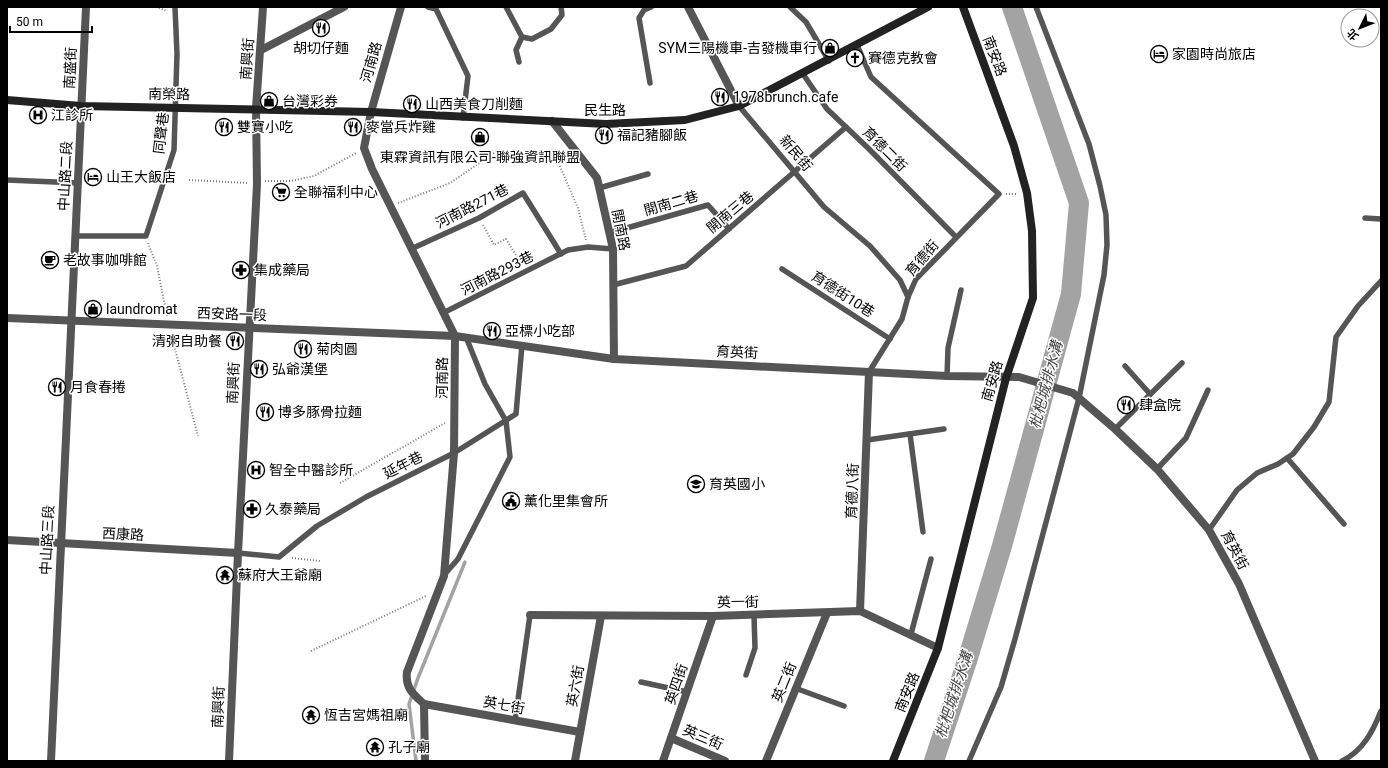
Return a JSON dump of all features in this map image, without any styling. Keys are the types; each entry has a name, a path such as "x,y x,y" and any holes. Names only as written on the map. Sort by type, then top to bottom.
{"street":[{"name":"南盛街","path":"81,106 86,7"},
{"name":"南興街","path":"229,761 257,182 256,108 263,7"},
{"path":"261,50 344,7"},
{"name":"河南路","path":"401,7 371,112 364,148 372,169 455,336 454,453 444,576 407,672 406,681 409,689 424,704"},
{"name":"新民街","path":"688,7 739,106"},
{"name":"民生路","path":"256,108 371,112 463,118 606,124 685,120 739,106 829,61 928,7"},
{"name":"南安路","path":"893,761 938,648 1006,378 1033,298 1032,231 1027,193 1014,146 962,7"},
{"path":"7,100 81,106"},
{"name":"南榮路","path":"81,106 256,108"},
{"name":"中山路二段","path":"72,320 75,236 79,183 81,106"},
{"name":"開南路","path":"552,122 597,178 613,248 614,359"},
{"name":"西安路一段","path":"7,318 455,336"},
{"name":"中山路三段","path":"51,761 60,544 72,320"},
{"name":"育英街","path":"455,336 614,359 947,376 1019,377 1076,395 1115,429 1157,469 1209,530 1239,584 1315,761"},
{"name":"育德八街","path":"860,611 869,372"},
{"name":"西康路","path":"7,540 238,553"},
{"name":"英一街","path":"530,616 713,616 860,611 938,648"},
{"name":"英二街","path":"766,761 827,613"},
{"name":"英六街","path":"575,761 601,616"},
{"name":"英四街","path":"663,761 713,616"},
{"path":"424,704 425,761"},
{"name":"英七街","path":"424,704 580,732"},
{"name":"英三街","path":"671,738 725,761"}],"lane":[{"name":"同聲巷","path":"146,236 174,150 176,108 175,7"},
{"path":"428,7 436,10 468,76 463,118"},
{"path":"506,7 522,37 532,40 551,29 562,15 561,7"},
{"path":"650,83 638,18 644,10 651,7"},
{"path":"790,7 806,22 829,61"},
{"path":"969,761 1001,687 1016,639 1104,275 1107,245 1106,215 1089,144 1036,7"},
{"path":"519,62 516,50 522,37"},
{"path":"857,45 871,77 999,194"},
{"name":"育德二街","path":"803,74 827,109 956,237"},
{"name":"新民街","path":"739,106 824,207 870,246 900,280 908,297"},
{"name":"開南三巷","path":"613,285 686,266 846,127"},
{"path":"599,188 648,174"},
{"path":"7,180 79,183"},
{"name":"河南路271巷","path":"411,249 479,218 523,194 561,254"},
{"name":"育德街","path":"869,372 902,319 908,297 916,280 999,194"},
{"name":"開南二巷","path":"609,233 708,204 729,229"},
{"path":"1365,218 1381,219"},
{"path":"75,236 146,236"},
{"name":"河南路293巷","path":"443,313 568,250 588,247 613,248"},
{"name":"育德街10巷","path":"782,269 890,339"},
{"path":"1209,530 1237,490 1257,473 1278,464 1293,454 1314,427 1329,402 1336,337 1358,306 1381,281"},
{"path":"947,376 948,348 961,290"},
{"path":"444,576 458,559 510,457 506,421 485,384 466,337"},
{"name":"延年巷","path":"278,557 316,526 366,497 454,453 516,414 522,345"},
{"path":"1115,429 1182,362"},
{"path":"1125,366 1150,394"},
{"path":"1157,469 1186,438 1208,390"},
{"path":"867,440 944,429"},
{"path":"910,434 922,532"},
{"path":"1287,458 1344,524"},
{"path":"238,553 278,557"},
{"path":"911,634 931,560"},
{"path":"746,675 756,648 754,615"},
{"path":"515,721 530,616"},
{"path":"641,682 687,692"},
{"path":"795,688 844,706"},
{"path":"1342,761 1350,758 1370,736 1381,710"}],"path":[{"path":"156,7 176,14"},
{"path":"189,180 257,182 291,181 314,176 364,148"},
{"path":"391,206 450,183 497,151"},
{"path":"555,155 578,208 588,247"},
{"path":"999,194 1027,193"},
{"path":"470,204 494,245 506,239 526,271"},
{"path":"146,236 157,266 169,325 198,436"},
{"path":"340,484 454,417"},
{"path":"278,557 320,561"},
{"path":"311,650 438,590"}],"waterway":[{"name":"枇杷城排水溝","path":"934,761 967,661 1002,546 1071,294 1079,203 1012,7"},
{"path":"416,761 409,704 465,562"}],"place":[{"name":"胡切仔麵","path":"321,28"},
{"name":"SYM三陽機車-吉發機車行","path":"830,48"},
{"name":"家園時尚旅店","path":"1159,54"},
{"name":"賽德克教會","path":"855,58"},
{"name":"1978brunch.cafe","path":"720,97"},
{"name":"台灣彩券","path":"269,101"},
{"name":"山西美食刀削麵","path":"412,104"},
{"name":"江診所","path":"38,115"},
{"name":"雙寶小吃","path":"224,127"},
{"name":"麥當兵炸雞","path":"353,127"},
{"name":"福記豬腳飯","path":"604,135"},
{"name":"東霖資訊有限公司-聯強資訊聯盟","path":"480,137"},
{"name":"山王大飯店","path":"93,177"},
{"name":"全聯福利中心","path":"281,192"},
{"name":"老故事咖啡館","path":"50,260"},
{"name":"集成藥局","path":"241,270"},
{"name":"laundromat","path":"93,309"},
{"name":"亞標小吃部","path":"492,331"},
{"name":"清粥自助餐","path":"235,341"},
{"name":"菊肉圓","path":"303,349"},
{"name":"弘爺漢堡","path":"259,369"},
{"name":"月食春捲","path":"57,387"},
{"name":"肆盒院","path":"1126,405"},
{"name":"博多豚骨拉麵","path":"265,412"},
{"name":"智全中醫診所","path":"256,470"},
{"name":"育英國小","path":"696,484"},
{"name":"薰化里集會所","path":"511,501"},
{"name":"久泰藥局","path":"252,509"},
{"name":"蘇府大王爺廟","path":"225,575"},
{"name":"恆吉宮媽祖廟","path":"311,715"},
{"name":"孔子廟","path":"375,747"}]}
